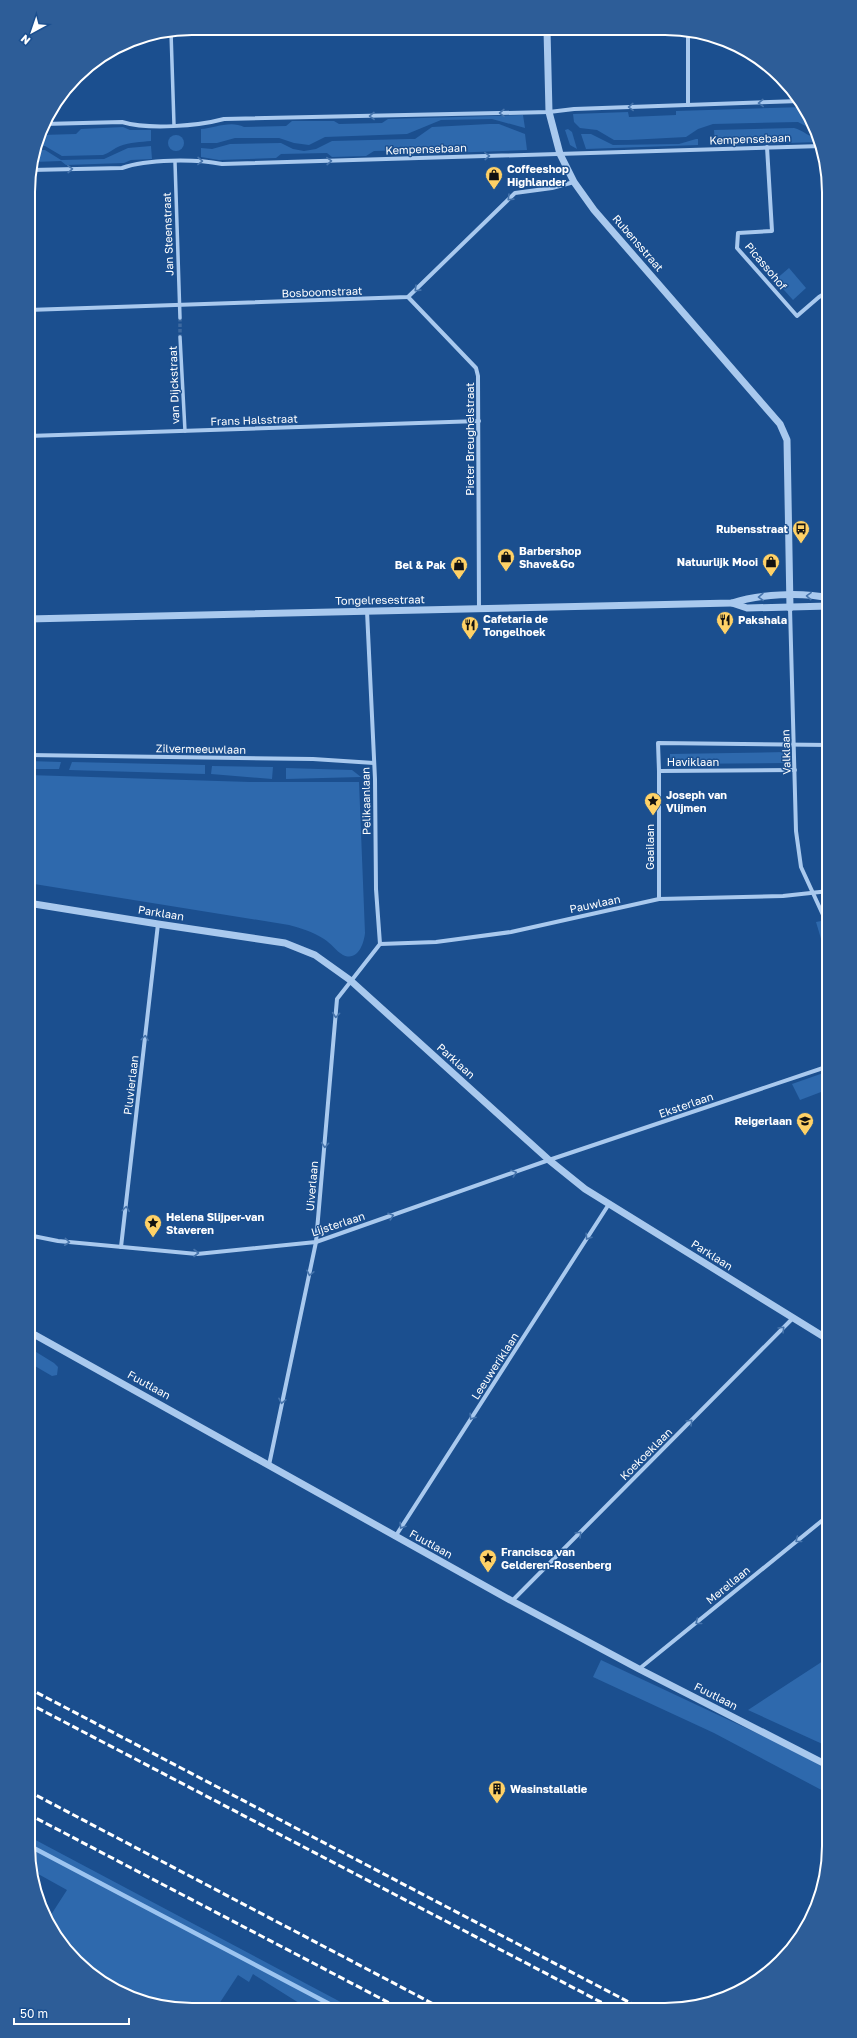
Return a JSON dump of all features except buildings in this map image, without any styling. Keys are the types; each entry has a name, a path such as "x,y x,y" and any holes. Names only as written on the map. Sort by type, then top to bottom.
{"street":[{"name":"Rubensstraat","path":"547,35 549,112 560,154 574,182 594,210 780,424 787,440 790,608"},
{"path":"171,36 174,125"},
{"path":"688,37 688,105"},
{"path":"51,124 122,122 133,125 174,125 208,123 224,119 549,112 574,109 792,101"},
{"name":"Kempensebaan","path":"36,170 122,168 130,164 206,161 222,164 815,146"},
{"name":"Picassohof","path":"767,147 772,231 738,233 737,248 797,316 822,294"},
{"name":"Jan Steenstraat","path":"175,162 179,306"},
{"path":"408,297 515,193 552,188 574,182"},
{"name":"Bosboomstraat","path":"35,310 408,297"},
{"name":"Pieter Breughelstraat","path":"408,297 476,368 478,376 479,609"},
{"path":"179,306 180,318"},
{"name":"van Dijckstraat","path":"180,337 184,431"},
{"name":"Frans Halsstraat","path":"35,436 479,421"},
{"name":"Tongelresestraat","path":"35,619 732,603 750,597 790,596 822,598"},
{"name":"Tongelresestraat","path":"732,603 747,608 822,606"},
{"name":"Valklaan","path":"790,608 796,831 802,867 822,911"},
{"name":"Pelikaanlaan","path":"367,611 374,763 376,889 380,944"},
{"name":"Haviklaan","path":"794,746 658,743 659,771 795,770"},
{"path":"794,746 822,746"},
{"name":"Zilvermeeuwlaan","path":"35,755 313,759 374,763"},
{"name":"Gaailaan","path":"658,899 659,771"},
{"name":"Pauwlaan","path":"380,944 436,942 511,932 658,899 783,896 822,892"},
{"name":"Parklaan","path":"35,903 158,924 285,943 315,955 350,980 549,1160 585,1189 792,1319 822,1336"},
{"name":"Pluvierlaan","path":"121,1247 158,924"},
{"path":"350,980 380,944"},
{"name":"Uiverlaan","path":"269,1465 316,1242 337,999 350,980"},
{"name":"Eksterlaan","path":"549,1160 822,1068"},
{"name":"Lijsterlaan","path":"35,1236 58,1241 196,1254 316,1242 549,1160"},
{"name":"Leeuweriklaan","path":"395,1537 609,1204"},
{"name":"Koekoeklaan","path":"512,1601 792,1319"},
{"name":"Fuutlaan","path":"35,1335 512,1601 639,1669 822,1762"},
{"name":"Merellaan","path":"639,1669 822,1521"}],"shaded area":[{"path":"796,107 808,127 798,122 713,124 698,129 686,137 614,140 597,130 580,128 574,122 573,114 628,112 629,117 676,115 676,111"},
{"path":"523,115 525,128 492,119 441,120 407,134 325,137 309,145 294,143 279,138 235,138 217,143 201,143 201,129 228,124 244,127 286,126 292,121 334,121 339,124 382,123 388,119"},
{"path":"499,124 525,134 527,150 419,154 414,150 374,151 366,156 332,157 327,153 281,154 276,158 219,160 201,157 201,148 212,149 230,144 281,143 293,149 304,151 316,149 332,141 415,139 432,127"},
{"path":"123,127 130,130 151,130 151,141 136,142 124,145 103,155 62,156 45,146 42,146 46,135 76,134 81,129"},
{"path":"794,128 812,136 814,142 715,145 714,130"},
{"path":"568,129 572,132 577,149 570,145 565,130"},
{"path":"581,134 591,134 613,145 679,144 698,139 698,145 586,149"},
{"path":"173,135 179,135 184,140 182,149 179,151 173,151 168,146 168,140"},
{"path":"151,146 152,159 131,160 124,163 66,165 61,161 38,162 41,150 45,150 61,160 104,159 128,148"},
{"path":"789,268 806,288 793,300 775,280"},
{"path":"786,752 786,763 670,764 670,754"},
{"path":"35,761 61,762 59,769 35,769"},
{"path":"72,762 205,765 205,774 69,770"},
{"path":"212,766 273,767 272,779 211,774"},
{"path":"286,768 352,770 361,777 286,779"},
{"path":"35,775 250,782 359,782 365,933 362,946 353,956 343,955 320,937 307,930 289,925 35,884"},
{"path":"821,921 822,942 816,922"},
{"path":"822,1073 822,1092 800,1100 792,1084"},
{"path":"35,1351 58,1367 57,1375 52,1376 35,1366"},
{"path":"601,1660 822,1764 822,1790 714,1733 593,1677"},
{"path":"822,1661 822,1744 748,1710"},
{"path":"35,1840 343,2003 299,2003 253,1974 249,1982 238,1975 220,2003 172,2002 152,1998 132,1991 105,1976 81,1957 56,1924 51,1915 67,1890 38,1874 35,1856"}],"waterway":[{"path":"35,1849 328,2003"}],"tunnel":[{"path":"180,318 180,337"}],"railway":[{"path":"35,1692 631,2003"},
{"path":"35,1707 603,2003"},
{"path":"35,1795 432,2003"},
{"path":"35,1818 389,2003"}],"place":[{"name":"Coffeeshop Highlander","path":"494,190"},
{"name":"Rubensstraat","path":"801,544"},
{"name":"Barbershop Shave&Go","path":"506,572"},
{"name":"Natuurlijk Mooi","path":"771,577"},
{"name":"Bel & Pak","path":"459,580"},
{"name":"Pakshala","path":"725,635"},
{"name":"Cafetaria de Tongelhoek","path":"470,640"},
{"name":"Joseph van Vlijmen","path":"653,816"},
{"name":"Reigerlaan","path":"805,1136"},
{"name":"Helena Slijper-van Staveren","path":"153,1238"},
{"name":"Francisca van Gelderen-Rosenberg","path":"488,1573"},
{"name":"Wasinstallatie","path":"497,1804"}]}
